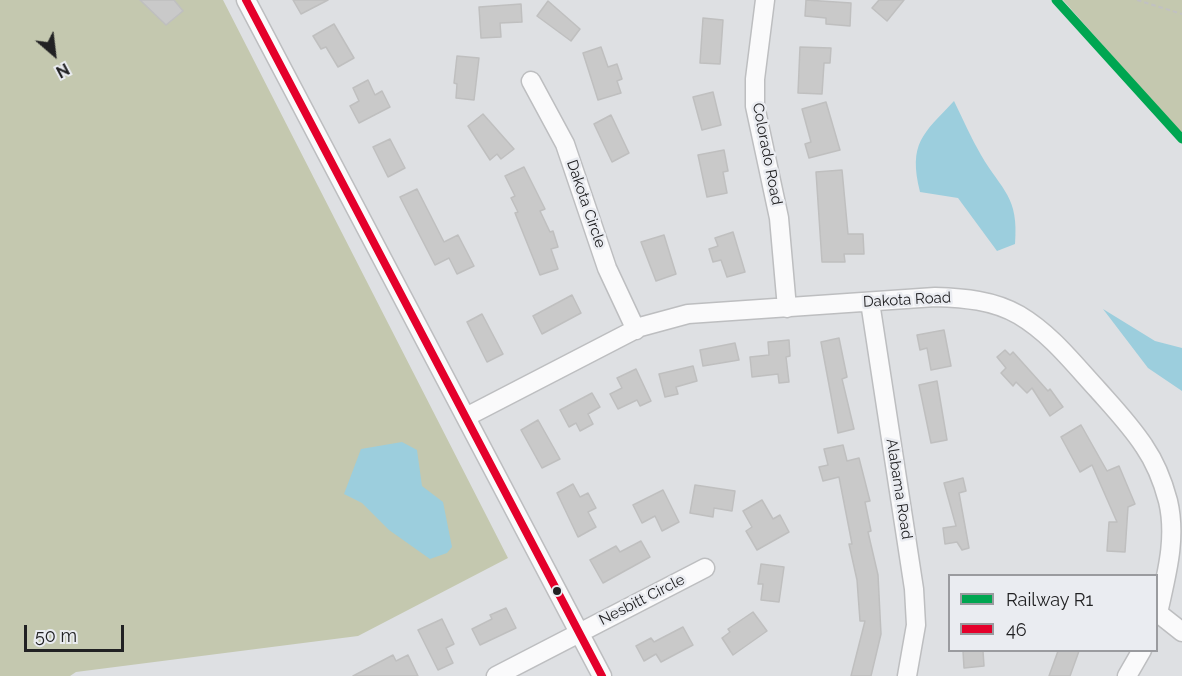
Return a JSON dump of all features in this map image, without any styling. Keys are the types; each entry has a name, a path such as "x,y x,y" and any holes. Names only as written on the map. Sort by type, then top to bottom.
{"street":[{"path":"246,0 602,676"},
{"name":"Colorado Road","path":"765,0 755,80 755,105 779,218 787,308"},
{"name":"Dakota Circle","path":"531,81 565,144 607,268 636,330"},
{"name":"Dakota Road","path":"466,417 636,330 663,319 688,314 936,297 963,298 991,303 1018,314 1061,349 1126,422 1144,446 1158,473 1168,501 1172,529 1170,559 1158,611"},
{"name":"Alabama Road","path":"870,302 914,589 916,625 907,676"},
{"name":"Nesbitt Circle","path":"496,676 705,568"},
{"name":"Dakota Road","path":"1158,616 1182,632"},
{"path":"1127,676 1141,652"}],"path":[{"path":"1137,0 1182,14"}],"green space":[{"path":"0,0 223,0 508,558 358,636 76,672 70,676 0,676"},
{"path":"1063,0 1182,0 1182,135"}],"water":[{"path":"954,101 977,149 1012,204 1016,228 1015,244 997,251 958,198 920,192 916,162 917,150 926,131"},
{"path":"1103,309 1155,341 1182,348 1182,391 1148,368"},
{"path":"402,442 417,450 422,486 443,502 452,547 447,553 430,559 389,530 362,503 344,494 361,449"}],"building":[{"path":"140,0 174,0 183,11 166,25"},
{"path":"293,0 328,0 301,14"},
{"path":"806,0 851,3 850,26 826,24 826,18 805,16"},
{"path":"879,0 904,0 887,21 872,8"},
{"path":"548,1 580,29 571,41 537,16"},
{"path":"521,4 522,22 500,23 501,37 481,38 479,7"},
{"path":"703,18 723,20 720,64 700,63"},
{"path":"334,24 354,58 338,67 326,47 321,49 313,36"},
{"path":"601,47 608,67 617,64 622,79 617,81 621,93 598,100 583,53"},
{"path":"800,47 831,48 830,63 824,63 822,94 798,93"},
{"path":"457,56 479,58 474,100 456,98 457,84 454,83"},
{"path":"368,80 375,95 382,91 390,107 359,123 350,106 359,101 353,88"},
{"path":"713,92 721,125 702,130 693,97"},
{"path":"826,102 840,150 809,158 805,144 811,142 802,109"},
{"path":"483,114 514,149 501,159 497,154 490,160 468,126"},
{"path":"611,115 629,153 612,162 594,124"},
{"path":"390,139 405,168 388,177 373,147"},
{"path":"724,150 728,171 723,172 727,193 707,197 698,155"},
{"path":"524,167 545,209 540,211 550,232 553,231 558,247 551,249 558,269 540,275 515,213 518,212 511,198 515,196 505,176"},
{"path":"842,170 848,234 863,234 864,254 844,254 845,262 822,262 816,172"},
{"path":"417,189 444,242 458,235 474,266 457,274 449,258 435,265 400,197"},
{"path":"733,232 745,272 727,277 721,260 713,262 709,249 718,246 715,238"},
{"path":"664,235 676,274 656,281 641,242"},
{"path":"572,295 581,313 542,334 533,316"},
{"path":"482,314 503,354 487,362 467,322"},
{"path":"944,330 951,366 931,370 927,348 920,350 917,335"},
{"path":"839,338 847,377 842,379 854,429 838,433 821,342"},
{"path":"789,340 790,356 786,357 789,382 779,383 778,374 752,377 750,357 769,355 768,342"},
{"path":"735,343 739,360 703,366 700,350"},
{"path":"1005,350 1010,355 1013,352 1048,391 1050,389 1063,407 1050,416 1032,388 1027,393 1016,382 1013,386 1001,373 1006,368 997,357"},
{"path":"693,366 697,381 676,387 678,394 665,397 659,374"},
{"path":"636,369 651,401 640,406 637,400 618,409 610,394 622,388 617,378"},
{"path":"937,381 947,440 931,443 919,385"},
{"path":"592,393 600,407 588,414 593,424 580,431 576,423 569,427 560,410"},
{"path":"538,420 560,459 542,468 521,430"},
{"path":"1081,425 1107,471 1119,466 1135,504 1128,507 1125,552 1107,551 1109,522 1117,522 1092,465 1080,472 1061,437"},
{"path":"843,445 847,461 859,458 870,501 865,502 871,531 868,532 878,575 881,634 871,676 851,676 865,621 860,621 857,580 849,544 852,544 839,477 823,481 819,467 828,465 824,449"},
{"path":"963,478 966,491 959,493 969,548 962,550 957,542 945,544 943,528 956,526 944,483"},
{"path":"573,484 580,497 588,493 596,508 588,512 596,527 578,537 557,493"},
{"path":"695,485 735,491 732,511 714,508 713,517 690,513"},
{"path":"663,490 679,522 662,531 655,516 642,523 633,505"},
{"path":"762,500 773,519 780,515 789,532 757,550 746,531 752,527 743,511"},
{"path":"641,541 650,557 603,583 590,560 616,546 620,552"},
{"path":"761,564 784,567 779,602 761,600 763,584 758,584"},
{"path":"506,608 516,628 480,645 472,629 492,619 490,615"},
{"path":"753,612 767,631 733,655 722,638 730,632 728,629"},
{"path":"442,619 454,644 446,648 453,663 438,670 418,630"},
{"path":"683,627 693,645 661,662 656,654 644,661 636,646 651,638 654,642"},
{"path":"963,652 983,652 984,666 964,668"},
{"path":"1058,652 1079,652 1070,676 1049,676"},
{"path":"393,655 396,661 408,655 418,676 353,676"}],"rail line":[{"name":"R1","path":"1056,0 1182,139"}],"transit line":[{"name":"46","path":"246,0 602,676"}]}
